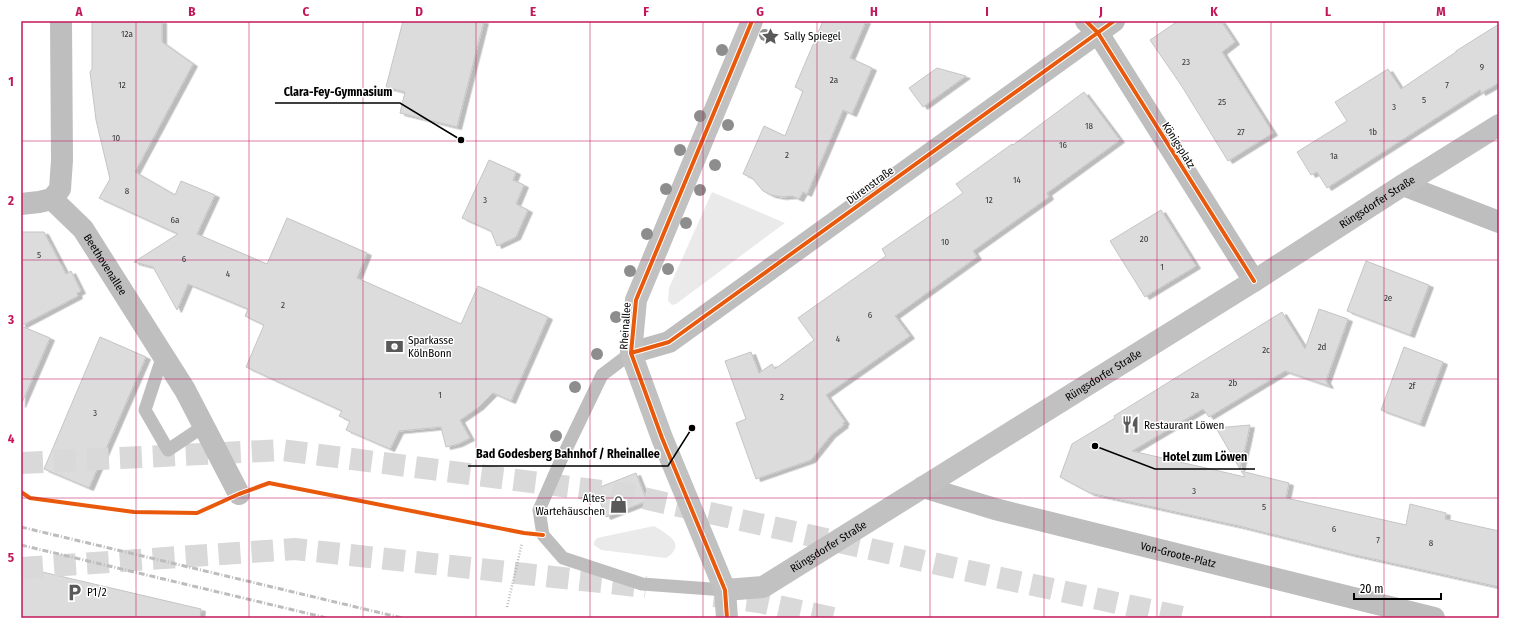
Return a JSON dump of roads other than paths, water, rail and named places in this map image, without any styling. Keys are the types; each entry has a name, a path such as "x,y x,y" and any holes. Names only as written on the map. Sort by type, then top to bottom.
{"street":[{"path":"21,204 52,199 60,189 62,160 61,21"},
{"name":"Rheinallee","path":"725,590 662,438 631,353 636,300 752,21"},
{"name":"Dürenstraße","path":"631,353 669,342 1100,25"},
{"name":"Königsplatz","path":"1100,25 1254,281"},
{"name":"Rüngsdorfer Straße","path":"725,590 763,587 1254,281 1499,125"},
{"path":"1403,185 1499,222"},
{"name":"Beethovenallee","path":"52,199 82,229 163,355 185,390 239,494"},
{"name":"Von-Groote-Platz","path":"923,487 995,509 1434,618"},
{"path":"725,590 727,618"}],"lane":[{"path":"631,353 602,376 539,510 543,535 563,558 642,584 725,590"},
{"path":"163,355 145,410 168,450 204,426"}],"tunnel":[{"path":"21,463 282,450 625,494 1187,618"},
{"path":"21,568 295,549 646,587"},
{"path":"714,596 759,602 833,618"}],"railway":[{"path":"21,527 402,618"},
{"path":"21,545 327,618"}],"place":[{"name":"Sally Spiegel","path":"771,36"},
{"name":"Clara-Fey-Gymnasium","path":"461,140"},
{"name":"Sparkasse KölnBonn","path":"395,346"},
{"name":"Restaurant Löwen","path":"1131,425"},
{"name":"Bad Godesberg Bahnhof / Rheinallee","path":"692,428"},
{"name":"Hotel zum Löwen","path":"1095,446"},
{"name":"Altes Wartehäuschen","path":"618,504"},
{"name":"P1/2","path":"74,592"}]}
